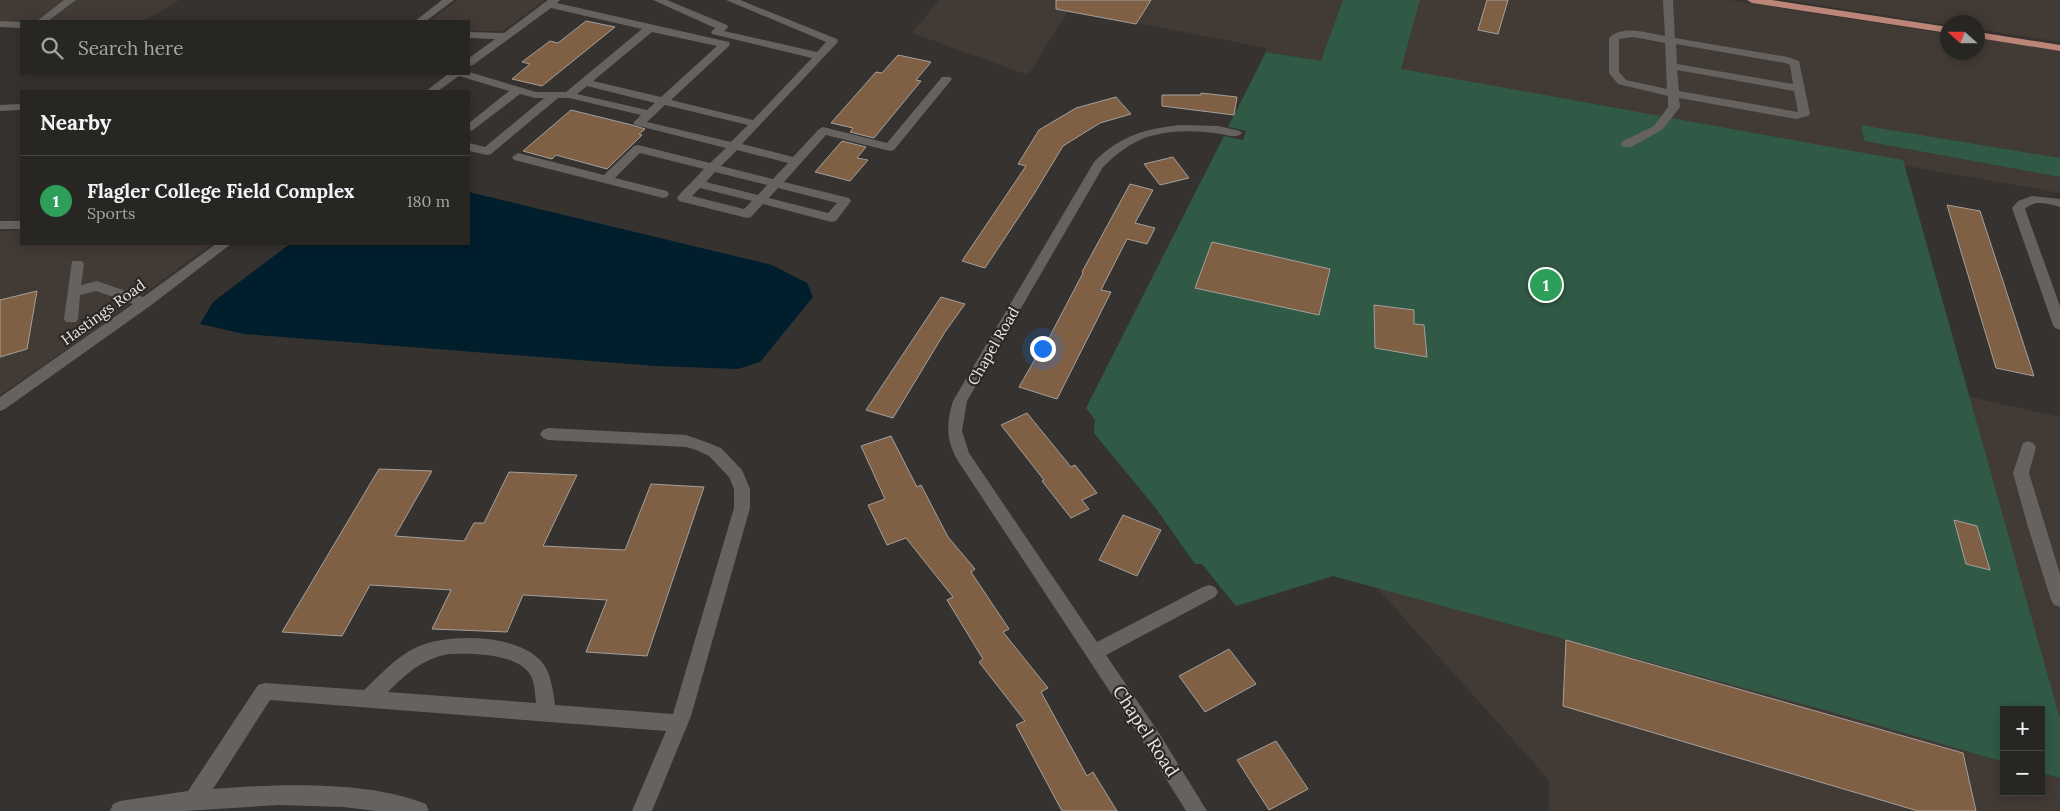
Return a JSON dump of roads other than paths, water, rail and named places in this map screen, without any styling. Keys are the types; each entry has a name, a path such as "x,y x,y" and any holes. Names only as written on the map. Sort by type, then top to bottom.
{"main road":[{"path":"1752,0 1940,29"},
{"path":"1985,36 2060,48"}],"street":[{"path":"43,20 71,0"},
{"path":"421,20 449,0"},
{"path":"658,0 723,27 707,40"},
{"path":"731,0 833,41 756,124 682,198 747,214 823,131 890,147 946,79"},
{"path":"1627,144 1658,128 1674,107 1668,0"},
{"path":"470,62 552,2 650,28 725,44 639,122 796,161"},
{"path":"0,24 20,24"},
{"path":"569,94 650,28"},
{"path":"716,32 819,56"},
{"path":"1620,34 1671,40 1788,60 1795,63 1804,114 1796,116 1634,86 1622,82 1614,73 1614,38 1620,34"},
{"path":"470,35 507,36"},
{"path":"1672,66 1799,88"},
{"path":"432,90 454,75"},
{"path":"466,75 535,95 569,94 649,114"},
{"path":"584,82 756,124"},
{"path":"470,127 518,90"},
{"path":"470,146 487,151 555,95"},
{"path":"0,108 20,107"},
{"name":"Chapel Road","path":"1197,811 1095,652 976,474 964,461 957,446 954,431 955,416 960,401 1105,156 1127,141 1168,129 1207,128 1236,133"},
{"path":"606,179 638,149 844,202 830,218 697,183"},
{"path":"518,157 663,194"},
{"path":"2060,203 2029,199 2023,201 2018,208 2060,325"},
{"path":"0,225 20,224"},
{"name":"Hastings Road","path":"0,405 145,303 223,245"},
{"path":"72,319 77,264"},
{"path":"74,292 97,286 145,303"},
{"path":"548,434 686,441 714,452 736,474 742,489 742,508 679,723 642,811"},
{"path":"2028,447 2021,473 2036,527 2060,600"},
{"path":"1095,652 1209,592"},
{"path":"367,699 403,666 425,652 451,646 494,649 520,656 537,669 547,713"},
{"path":"194,800 265,691 679,723"},
{"path":"120,811 170,802 194,800 315,796 375,801 419,811"}],"water":[{"path":"470,192 772,265 807,283 813,297 760,362 738,369 656,366 244,334 200,324 213,302 289,245 470,245"}],"place":[{"name":"Flagler College Field Complex","path":"1546,285"}]}
